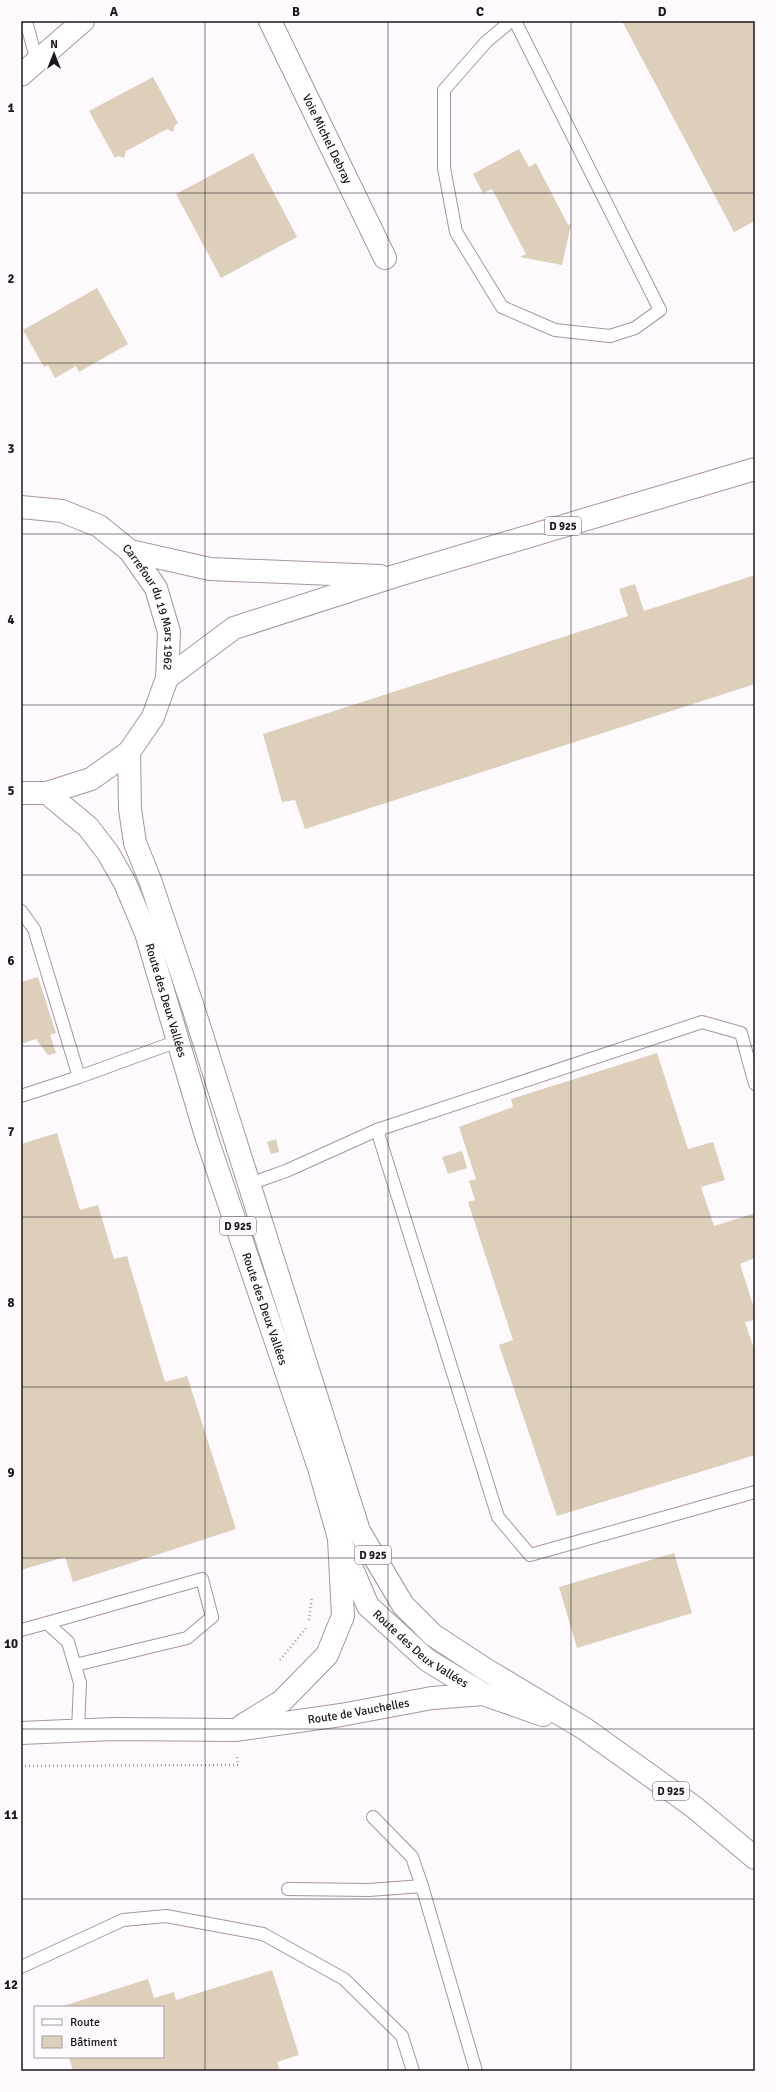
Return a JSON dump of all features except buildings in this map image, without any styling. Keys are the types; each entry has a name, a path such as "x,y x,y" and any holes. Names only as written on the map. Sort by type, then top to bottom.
{"main road":[{"path":"29,68 83,21"},
{"name":"Voie Michel Debray","path":"270,21 385,258"},
{"name":"D 925","path":"167,678 234,628 395,576 755,469"},
{"name":"Carrefour du 19 Mars 1962","path":"21,793 48,793 92,779 129,752 154,717 167,678 169,632 156,588 130,551 99,526 62,511 22,505"},
{"name":"D 925","path":"130,551 210,569 395,576"},
{"name":"Route des Deux Vallées","path":"129,752 130,809 135,843 150,880 193,1007 327,1426 352,1514 359,1532 403,1605 433,1635 485,1669 585,1729 694,1807 755,1858"},
{"name":"Route des Deux Vallées","path":"48,793 88,827 108,853 125,883 146,933 207,1139 317,1462 339,1538 368,1606 427,1660 483,1694 585,1729"},
{"path":"235,1730 282,1701 327,1655 343,1616 339,1538"},
{"name":"Route de Vauchelles","path":"21,1733 114,1729 235,1730 340,1715 432,1698 483,1694"}],"lane":[{"path":"26,21 29,68"},
{"path":"511,21 486,42 444,90 444,168 456,232 502,307 555,330 610,336 635,328 660,310 515,21"},
{"path":"21,911 34,929 79,1077"},
{"path":"249,1184 281,1173 377,1130 702,1022 741,1033 755,1084"},
{"path":"21,1096 79,1077 178,1041"},
{"path":"377,1130 498,1518 530,1555 755,1492"},
{"path":"21,1630 202,1579 212,1617 187,1638 75,1664"},
{"path":"48,1622 68,1642 75,1664 80,1683 78,1730"},
{"path":"373,1817 412,1857 422,1886 476,2071"},
{"path":"288,1889 369,1890 422,1886"},
{"path":"21,1966 123,1920 166,1916 263,1934 344,1979 402,2036 413,2071"}],"path":[{"path":"279,1661 308,1625 312,1593"},
{"path":"21,1766 238,1765 235,1730"}]}
